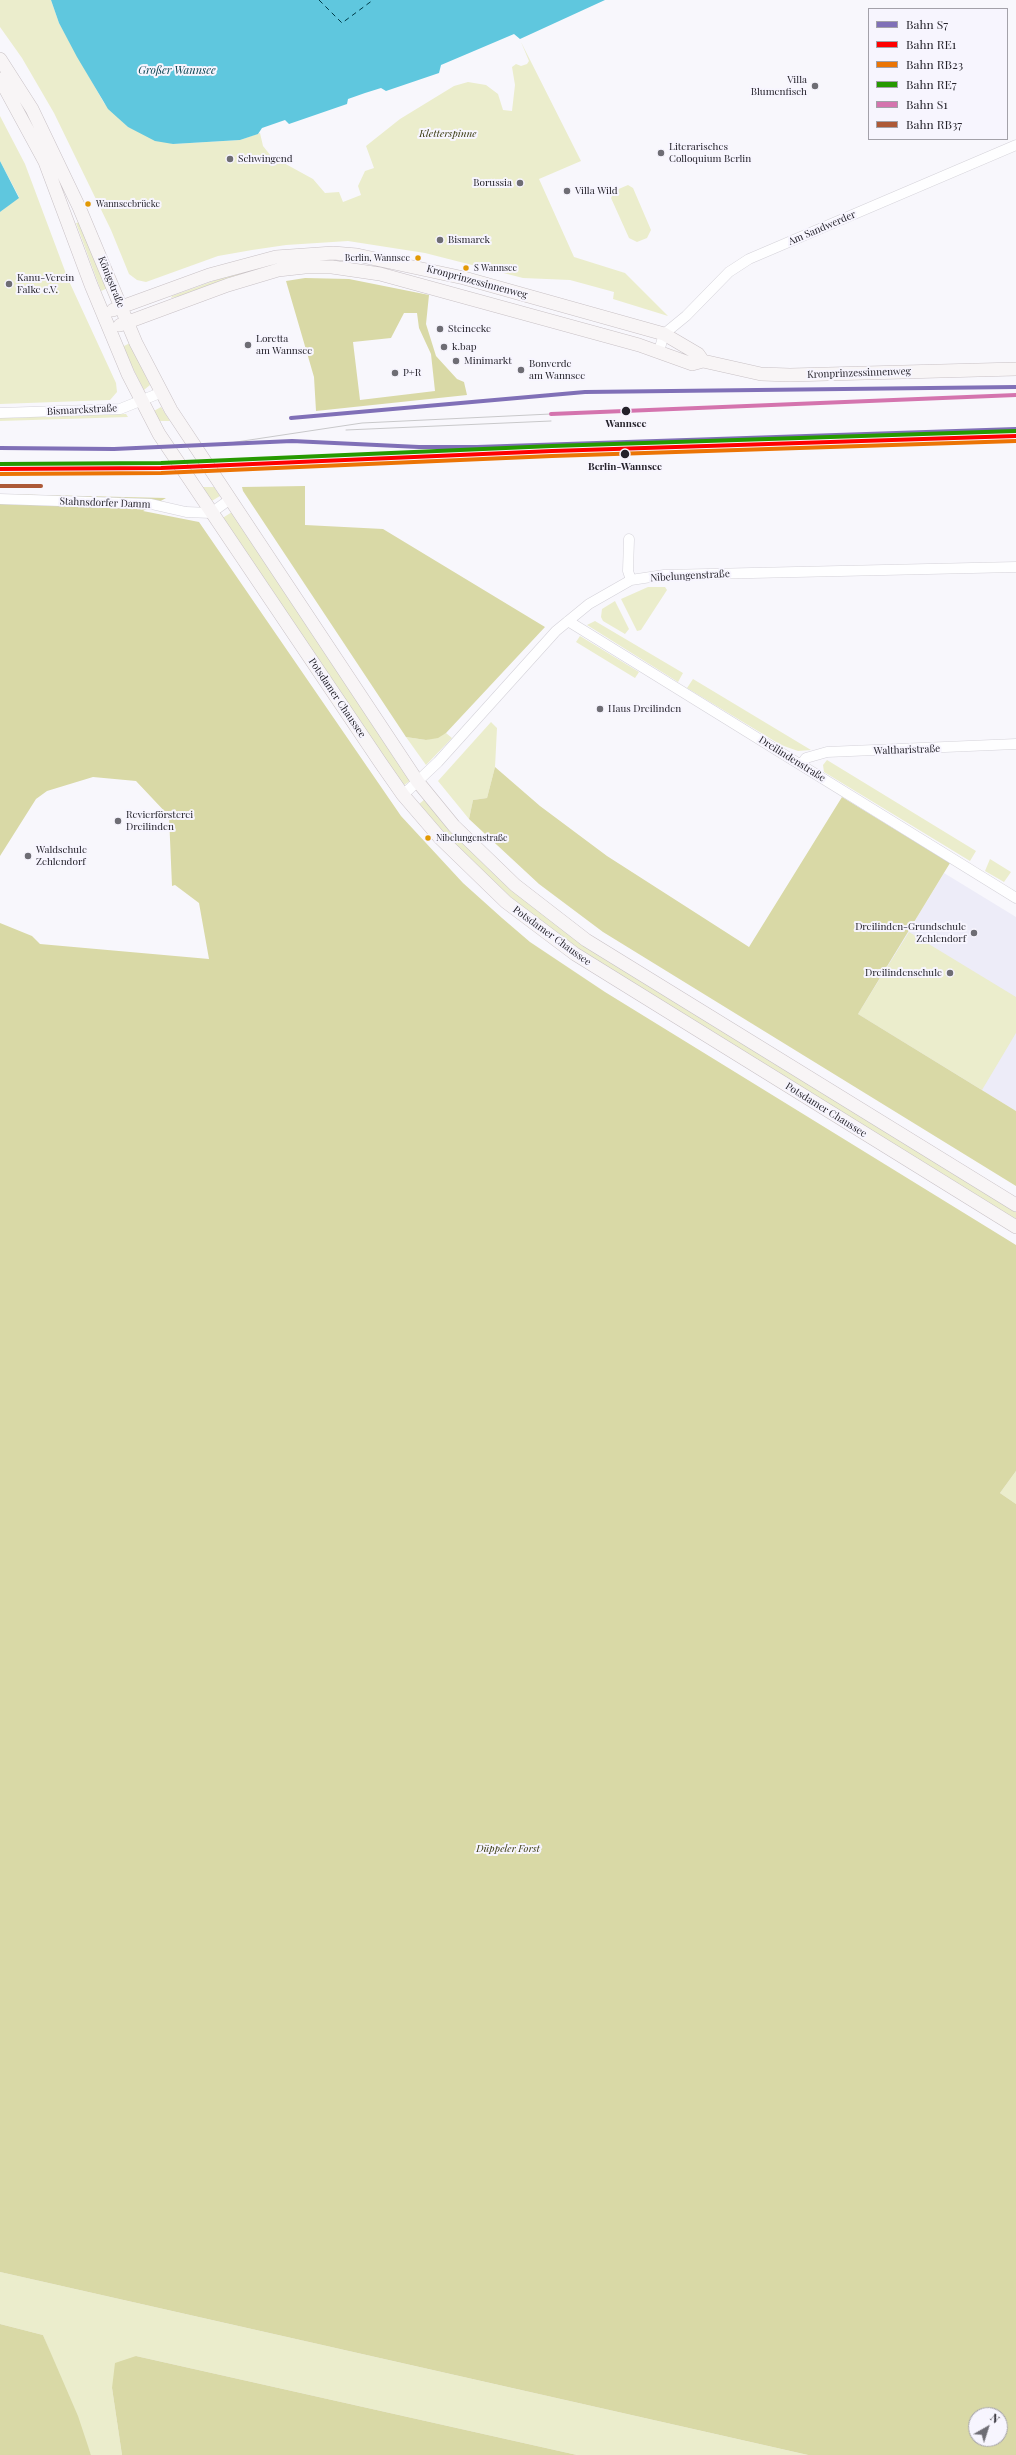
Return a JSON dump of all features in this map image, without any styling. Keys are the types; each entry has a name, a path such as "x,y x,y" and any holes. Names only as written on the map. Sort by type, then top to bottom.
{"main road":[{"name":"Königstraße","path":"0,59 32,109 82,214 127,322 160,393 229,500"},
{"name":"Königstraße","path":"0,79 45,162 103,314 141,402 159,434 211,513"},
{"name":"Kronprinzessinnenweg","path":"103,314 242,265 276,257 304,254 357,255 424,268 664,334 698,354 703,361"},
{"name":"Kronprinzessinnenweg","path":"109,329 273,271 305,266 356,269 419,284 659,351 692,364 703,361 761,374 790,375 1016,369"},
{"path":"419,284 424,268"},
{"path":"160,293 165,308"},
{"name":"Potsdamer Chaussee","path":"229,500 418,782 454,826 487,859 537,903 586,940 1016,1205"},
{"name":"Potsdamer Chaussee","path":"211,513 403,795 440,838 474,873 506,902 555,941 601,972 1016,1227"}],"street":[{"name":"Am Sandwerder","path":"664,334 686,316 729,272 749,258 1016,145"},
{"path":"659,351 664,334"},
{"name":"Bismarckstraße","path":"0,413 120,409 141,402 160,393"},
{"name":"Stahnsdorfer Damm","path":"0,499 151,504 186,512 211,513"},
{"path":"211,513 229,500"},
{"path":"629,539 628,571 631,580"},
{"name":"Nibelungenstraße","path":"403,795 418,782 556,631 589,604 631,580 664,575 1016,567"},
{"name":"Dreilindenstraße","path":"568,621 1016,898"},
{"name":"Waltharistraße","path":"801,764 806,758 827,752 1016,744"}],"shaded area":[{"name":"Dreilindenschule","path":"944,873 1016,917 1016,1111 858,1014"}],"green space":[{"name":"Kletterspinne","path":"0,0 51,0 59,23 104,103 128,127 173,144 240,140 260,133 263,146 271,156 313,179 325,193 339,192 343,202 361,195 358,186 365,171 374,168 366,146 400,119 454,86 468,82 486,85 498,94 503,110 512,111 515,85 512,67 516,64 521,66 527,64 529,61 521,42 581,161 539,179 574,257 625,273 668,316 613,299 614,292 570,280 523,278 425,253 348,241 286,245 218,256 146,282 137,280 129,274 111,230 54,113 22,58 0,27"},
{"path":"0,116 25,164 68,279 116,383 117,392 110,400 0,404 0,212 19,197 0,161"},
{"path":"628,185 633,188 651,230 647,238 637,242 629,238 611,198 614,191"},
{"path":"80,222 108,288 101,291 76,223"},
{"path":"326,259 326,262 171,298 172,296 233,274 283,262"},
{"path":"305,278 349,279 429,295 426,324 436,356 457,379 464,382 467,395 316,411 314,377 286,281","holes":["404,313 417,313 419,328 431,354 435,391 360,400 353,342 391,338"]},
{"path":"130,343 150,385 144,390 122,347"},
{"path":"161,407 170,421 158,421 152,412"},
{"path":"126,414 128,417 0,421 0,418"},
{"path":"305,486 305,525 383,529 545,627 446,733 438,738 426,740 406,737 243,491 242,487"},
{"path":"200,487 214,487 220,496 210,502"},
{"name":"Düppeler Forst","path":"0,494 166,498 143,511 199,522 401,816 463,883 502,918 530,942 605,992 1016,1245 1016,1471 1000,1493 1016,1504 1016,2455 808,2455 0,2272 0,923 32,936 40,944 209,959 199,903 175,885 172,886 169,816 136,781 93,777 47,791 36,799 0,856"},
{"path":"232,512 411,780 403,786 221,519"},
{"path":"648,587 665,587 667,590 641,630 637,631 621,599"},
{"path":"615,601 629,629 625,634 603,621 601,617 602,609"},
{"path":"595,621 683,673 678,682 587,625"},
{"path":"580,636 639,672 635,678 576,642"},
{"path":"693,679 811,750 798,751 781,745 687,688"},
{"path":"491,722 497,728 495,767 487,798 473,800 469,819 438,781"},
{"path":"446,733 452,738 426,765 406,737 426,740"},
{"path":"827,760 976,851 970,861 824,772 823,765"},
{"path":"495,767 540,806 607,856 749,947 842,797 950,863 858,1014 1016,1111 1016,1186 603,932 539,884 469,819 473,800 487,798"},
{"path":"425,799 500,878 1016,1211 1016,1222 567,943 480,872 418,805"},
{"path":"990,859 1011,872 1004,882 985,871"},
{"name":"Dreilindenschule","path":"909,932 1016,997 1016,1033 982,1090 858,1014"},
{"path":"1016,1471 1016,1504 1000,1493"},
{"path":"0,2272 808,2455 577,2455 136,2356 112,2388 122,2455 91,2455 43,2335 0,2324"},
{"path":"0,2324 43,2335 78,2416 91,2455 0,2455"},
{"path":"136,2356 577,2455 122,2455 112,2388 115,2363"}],"water":[{"name":"Großer Wannsee","path":"51,0 605,0 520,39 514,34 441,65 439,73 386,91 381,88 365,93 348,99 347,104 289,124 285,120 262,128 258,134 240,140 173,144 155,141 128,127 108,109 59,23"},
{"path":"0,161 19,198 0,212"}],"ferry route":[{"path":"319,0 342,23 373,0"}],"tram line":[{"path":"223,444 362,423 551,414"},
{"path":"346,430 551,421"}],"rail line":[{"name":"S7","path":"291,418 585,392 1016,387"},
{"name":"S1","path":"551,414 1016,395"},
{"name":"S7","path":"114,449 292,441 419,447 477,447 1016,429"},
{"name":"RE7","path":"0,464 161,463 552,446 1016,431"},
{"name":"RE1","path":"0,469 161,468 552,451 1016,436"},
{"name":"RB23","path":"0,474 161,473 552,456 1016,441"},
{"name":"S7","path":"0,448 114,449"},
{"name":"RB37","path":"0,486 41,486"}],"place":[{"name":"Villa Blumenfisch","path":"815,86"},
{"name":"Literarisches Colloquium Berlin","path":"661,153"},
{"name":"Schwingend","path":"230,159"},
{"name":"Borussia","path":"520,183"},
{"name":"Villa Wild","path":"567,191"},
{"name":"Wannseebrücke","path":"88,204"},
{"name":"Bismarck","path":"440,240"},
{"name":"Berlin, Wannsee","path":"418,258"},
{"name":"S Wannsee","path":"466,268"},
{"name":"Kanu-Verein Falke e.V.","path":"9,284"},
{"name":"Steinecke","path":"440,329"},
{"name":"Loretta am Wannsee","path":"248,345"},
{"name":"k.bap","path":"444,347"},
{"name":"Minimarkt","path":"456,361"},
{"name":"Bonverde am Wannsee","path":"521,370"},
{"name":"P+R","path":"395,373"},
{"name":"Wannsee","path":"626,411"},
{"name":"Berlin-Wannsee","path":"625,454"},
{"name":"Haus Dreilinden","path":"600,709"},
{"name":"Revierförsterei Dreilinden","path":"118,821"},
{"name":"Nibelungenstraße","path":"428,838"},
{"name":"Waldschule Zehlendorf","path":"28,856"},
{"name":"Dreilinden-Grundschule Zehlendorf","path":"974,933"},
{"name":"Dreilindenschule","path":"950,973"}]}
